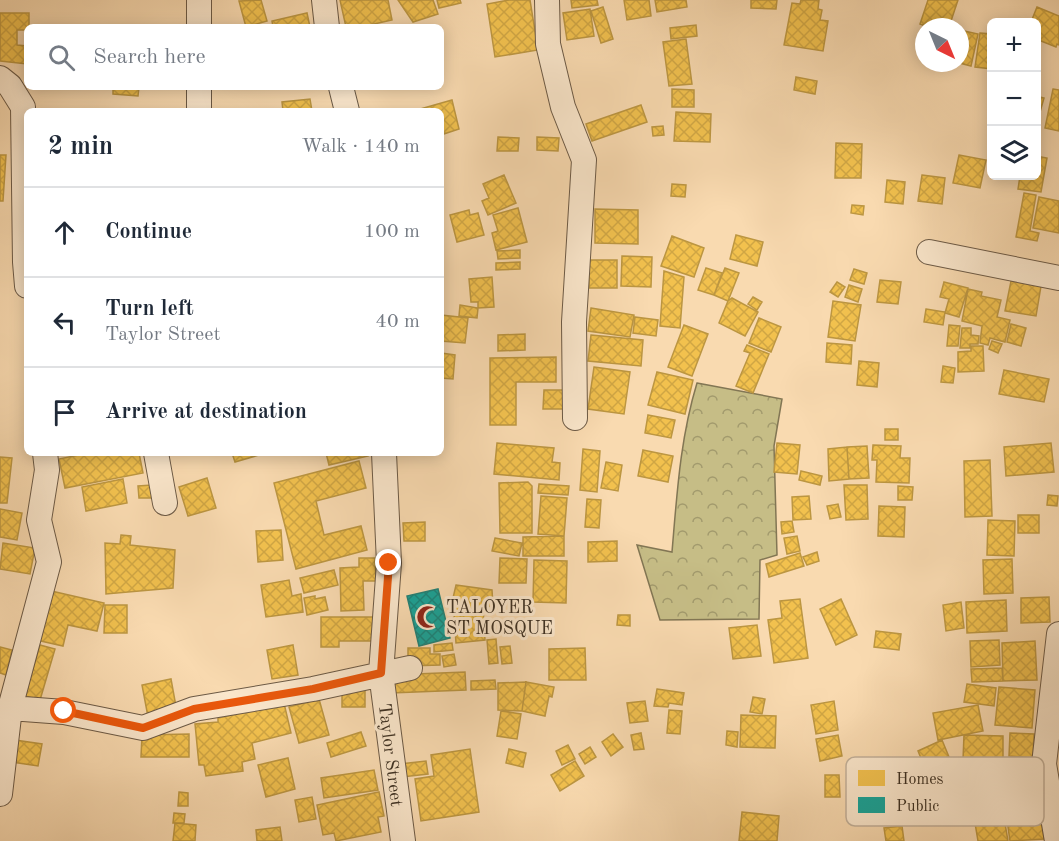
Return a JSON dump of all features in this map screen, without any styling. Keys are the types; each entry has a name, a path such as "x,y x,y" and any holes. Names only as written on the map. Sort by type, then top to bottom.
{"street":[{"path":"199,0 199,24"},
{"path":"324,0 327,24"},
{"path":"547,0 548,44 562,107 584,160 574,322 575,418"},
{"path":"0,78 10,87 23,107 24,184"},
{"path":"199,90 199,108"},
{"path":"342,90 346,108"},
{"path":"929,252 1059,278"},
{"path":"0,794 10,708 49,562 39,520 46,470 45,456"},
{"path":"157,456 165,503"},
{"name":"Taylor Street","path":"384,456 389,563 381,673 403,841"},
{"path":"1057,841 1044,764 1059,634"},
{"path":"10,708 64,711 143,728 194,709 313,689 410,668"}],"green space":[{"path":"697,383 782,399 774,446 777,555 760,560 759,619 660,620 637,545 672,552 683,446"}],"building: Homes":[{"path":"261,0 267,21 245,24 239,1"},
{"path":"340,0 388,0 392,20 374,24 345,24"},
{"path":"398,0 433,0 438,14 413,22"},
{"path":"437,0 460,0 461,3 439,8"},
{"path":"509,0 530,0 538,50 495,57 487,4"},
{"path":"571,0 597,0 598,5 572,8"},
{"path":"624,0 649,0 651,16 627,20"},
{"path":"655,0 686,0 687,7 657,12"},
{"path":"751,0 777,0 776,9 751,8"},
{"path":"801,0 819,0 818,9 822,10 820,20 828,21 823,51 784,45 792,3 800,4"},
{"path":"928,0 958,0 952,18 922,18"},
{"path":"603,7 613,39 601,43 591,11"},
{"path":"1037,7 1059,16 1059,45 1057,44 1056,47 1041,41 1041,18 1033,18"},
{"path":"590,9 594,36 567,40 563,13"},
{"path":"0,13 29,13 29,24 24,24 24,30 17,30 17,45 24,46 24,64 0,61"},
{"path":"307,13 309,24 272,24 272,21"},
{"path":"696,25 697,36 671,39 670,28"},
{"path":"969,32 978,34 971,66 969,66"},
{"path":"980,33 987,34 987,68 975,67"},
{"path":"686,39 692,84 669,86 663,42"},
{"path":"796,77 817,81 815,94 794,90"},
{"path":"672,89 694,90 694,107 672,107"},
{"path":"1053,89 1059,90 1059,131 1045,128"},
{"path":"113,90 139,90 138,96 113,94"},
{"path":"310,99 312,108 283,108 282,102"},
{"path":"452,100 459,129 444,134 444,108 424,108"},
{"path":"641,105 647,122 592,141 586,124"},
{"path":"676,112 711,114 710,142 674,141"},
{"path":"663,126 664,135 653,136 652,127"},
{"path":"498,137 519,138 518,151 497,151"},
{"path":"537,137 559,138 558,151 537,150"},
{"path":"836,143 862,144 861,178 835,178"},
{"path":"0,155 6,155 3,201 0,201"},
{"path":"959,155 986,160 980,188 953,183"},
{"path":"1041,157 1047,158 1041,192 1018,189 1019,180 1041,180"},
{"path":"504,175 516,203 488,215 482,201 489,198 483,184"},
{"path":"922,175 945,178 942,204 918,201"},
{"path":"887,180 905,182 903,204 885,202"},
{"path":"672,184 686,185 685,197 671,196"},
{"path":"1024,193 1036,195 1030,231 1039,233 1037,241 1016,237"},
{"path":"1039,197 1059,201 1059,233 1033,228"},
{"path":"852,205 864,206 863,215 851,213"},
{"path":"518,208 527,242 496,250 492,233 498,231 493,215"},
{"path":"595,209 638,210 638,244 595,243"},
{"path":"469,210 470,215 478,213 484,235 457,242 450,215"},
{"path":"736,235 763,242 757,266 730,259"},
{"path":"672,236 704,248 694,277 661,266"},
{"path":"520,250 520,258 498,259 497,251"},
{"path":"622,256 652,257 651,287 621,286"},
{"path":"589,260 617,260 617,288 589,288"},
{"path":"520,262 520,269 496,270 496,263"},
{"path":"706,268 722,273 714,295 698,290"},
{"path":"725,268 739,273 728,301 714,295"},
{"path":"854,269 867,273 864,284 850,280"},
{"path":"664,271 684,277 680,328 660,326"},
{"path":"492,277 494,307 478,308 478,302 471,302 469,279"},
{"path":"880,280 901,282 898,304 877,302"},
{"path":"1011,281 1041,286 1036,316 1005,311"},
{"path":"837,282 845,287 838,297 830,292"},
{"path":"944,282 968,288 959,317 945,313 949,299 940,297"},
{"path":"849,285 862,289 858,302 845,297"},
{"path":"968,289 982,292 981,296 1001,300 997,317 1010,320 1005,342 990,338 988,345 980,343 982,326 962,321"},
{"path":"753,297 762,302 757,310 748,304"},
{"path":"732,298 758,312 745,336 719,323 728,301"},
{"path":"833,301 861,305 855,341 828,337"},
{"path":"460,305 478,308 477,318 459,316"},
{"path":"591,308 634,315 630,337 588,331"},
{"path":"926,309 945,312 943,325 924,322"},
{"path":"444,315 468,318 465,343 444,341"},
{"path":"635,317 658,320 656,336 633,333"},
{"path":"759,318 781,327 771,352 749,343"},
{"path":"1011,324 1026,328 1021,346 1007,342"},
{"path":"684,325 708,334 692,376 668,367"},
{"path":"949,325 960,326 958,346 947,346"},
{"path":"962,328 971,328 971,335 979,336 978,344 970,344 970,348 960,348"},
{"path":"525,334 525,350 498,351 498,335"},
{"path":"591,335 643,340 641,366 588,361"},
{"path":"992,341 1002,344 998,353 989,349"},
{"path":"827,343 852,345 851,364 826,362"},
{"path":"747,345 769,354 753,393 736,386 750,353 744,351"},
{"path":"971,346 983,346 984,371 958,372 958,352 971,351"},
{"path":"444,353 455,355 453,379 444,378"},
{"path":"556,357 556,382 516,382 516,425 490,425 490,358"},
{"path":"859,361 879,363 877,387 857,385"},
{"path":"943,366 955,368 953,383 941,382"},
{"path":"594,367 630,372 624,414 588,409"},
{"path":"1004,370 1049,379 1044,402 999,394"},
{"path":"657,372 693,380 685,414 648,405"},
{"path":"544,390 568,390 568,409 543,409"},
{"path":"648,415 675,420 671,438 645,433"},
{"path":"885,429 898,429 898,440 885,440"},
{"path":"497,443 554,448 552,462 560,463 559,480 494,474"},
{"path":"777,443 800,445 797,474 774,472"},
{"path":"1051,443 1054,472 1006,476 1004,447"},
{"path":"873,445 901,446 900,458 910,458 909,483 876,482 877,460 872,460"},
{"path":"867,446 869,478 849,479 847,447"},
{"path":"847,447 849,479 829,481 828,449"},
{"path":"583,449 600,451 597,492 580,490"},
{"path":"643,450 673,456 668,482 638,476"},
{"path":"74,456 140,456 143,473 65,488 59,459"},
{"path":"233,456 256,456 235,462"},
{"path":"327,456 368,456 329,465"},
{"path":"0,457 12,458 7,503 0,503"},
{"path":"990,460 992,516 965,517 964,461"},
{"path":"359,461 366,488 316,501 324,535 361,526 367,550 296,569 274,483"},
{"path":"606,462 622,465 618,491 601,488"},
{"path":"801,471 822,476 820,485 799,480"},
{"path":"207,478 216,508 188,516 179,487"},
{"path":"123,479 127,503 86,511 82,487"},
{"path":"528,482 532,486 532,533 500,533 499,483"},
{"path":"539,484 569,486 568,495 538,493"},
{"path":"152,485 152,498 139,498 138,486"},
{"path":"844,485 867,485 868,519 846,520"},
{"path":"898,486 913,487 912,500 898,500"},
{"path":"1048,495 1058,496 1057,506 1047,505"},
{"path":"541,496 567,498 564,536 538,534"},
{"path":"809,496 811,519 793,520 792,497"},
{"path":"587,499 601,500 599,528 585,527"},
{"path":"838,504 841,517 830,519 827,506"},
{"path":"879,506 905,507 904,537 878,536"},
{"path":"0,509 22,513 17,540 0,537"},
{"path":"1018,515 1039,515 1039,533 1018,533"},
{"path":"988,520 1015,521 1014,556 987,555"},
{"path":"792,521 794,532 782,534 781,522"},
{"path":"425,522 425,541 404,541 403,523"},
{"path":"281,530 283,560 258,562 256,531"},
{"path":"121,535 131,536 130,545 175,550 173,588 106,594 105,543 120,544"},
{"path":"564,536 564,556 523,556 523,537"},
{"path":"797,536 800,551 787,554 784,538"},
{"path":"495,538 522,543 519,556 492,551"},
{"path":"617,541 617,561 588,562 588,542"},
{"path":"3,543 35,548 30,574 0,569"},
{"path":"817,552 819,561 807,565 803,557"},
{"path":"800,553 804,566 769,577 766,564"},
{"path":"359,558 375,558 376,581 363,581 364,610 341,611 340,568 359,567"},
{"path":"500,558 527,559 526,583 499,583"},
{"path":"1012,559 1013,593 984,594 983,560"},
{"path":"534,560 567,561 566,603 533,602"},
{"path":"334,570 338,585 304,593 300,578"},
{"path":"289,580 292,596 301,594 303,612 266,617 261,585"},
{"path":"456,585 492,590 493,606 483,607 485,640 456,643 453,598"},
{"path":"47,590 104,603 97,631 68,625 63,646 36,640"},
{"path":"315,596 315,599 325,597 328,610 307,615 304,598"},
{"path":"1049,597 1050,622 1021,623 1021,598"},
{"path":"800,599 808,658 774,663 768,620 782,618 780,601"},
{"path":"841,599 857,635 836,645 820,609"},
{"path":"1006,600 1007,631 967,633 966,602"},
{"path":"961,602 964,628 946,631 943,605"},
{"path":"105,605 127,605 127,633 104,633"},
{"path":"618,615 630,615 630,626 617,625"},
{"path":"321,617 374,617 373,641 339,641 339,647 321,647"},
{"path":"757,625 761,656 733,659 729,628"},
{"path":"876,631 901,634 899,650 874,647"},
{"path":"496,639 498,663 489,664 487,640"},
{"path":"999,640 1000,665 971,667 970,641"},
{"path":"1035,641 1037,680 1003,681 1002,643"},
{"path":"452,643 453,650 434,652 434,645"},
{"path":"40,645 55,649 40,700 25,696"},
{"path":"293,645 298,675 272,679 267,650"},
{"path":"510,646 512,663 502,664 500,647"},
{"path":"0,647 12,650 6,675 0,673"},
{"path":"408,648 430,648 430,654 440,654 440,665 408,666"},
{"path":"585,648 586,680 549,680 549,649"},
{"path":"454,654 456,665 444,667 442,656"},
{"path":"1002,668 1003,681 972,682 971,669"},
{"path":"465,672 466,690 391,693 390,675"},
{"path":"171,679 177,712 148,717 142,685"},
{"path":"495,680 496,689 471,690 471,681"},
{"path":"526,682 522,711 498,710 498,683"},
{"path":"526,682 554,687 552,697 549,696 545,716 522,711"},
{"path":"967,684 996,688 994,706 964,702"},
{"path":"999,687 1035,690 1032,728 995,725"},
{"path":"657,689 684,693 682,705 669,703 668,707 654,706"},
{"path":"365,690 365,707 342,707 342,691"},
{"path":"753,697 765,699 762,714 750,712"},
{"path":"283,699 291,733 252,743 255,759 242,762 243,771 206,776 204,765 199,765 195,724 218,722 218,718 245,712"},
{"path":"319,699 329,735 299,743 289,707"},
{"path":"645,701 648,721 630,723 627,703"},
{"path":"834,701 838,730 816,734 811,705"},
{"path":"978,705 983,731 938,740 933,713"},
{"path":"669,710 682,711 680,734 667,733"},
{"path":"501,711 521,714 517,739 497,736"},
{"path":"741,715 776,716 775,748 740,747"},
{"path":"727,731 738,732 737,747 726,745"},
{"path":"361,732 366,746 331,757 327,743"},
{"path":"641,733 644,749 634,750 631,735"},
{"path":"1010,733 1034,734 1033,757 1009,756"},
{"path":"189,734 189,757 141,757 142,735"},
{"path":"613,734 623,747 611,756 602,742"},
{"path":"838,735 842,756 820,761 816,739"},
{"path":"964,735 1003,736 1003,757 963,757"},
{"path":"15,740 42,744 38,766 12,762"},
{"path":"942,740 949,757 920,757 918,751"},
{"path":"568,745 575,759 562,765 556,751"},
{"path":"590,747 596,757 585,764 579,754"},
{"path":"470,749 479,812 421,821 415,779 434,776 431,755"},
{"path":"509,749 526,753 523,767 506,763"},
{"path":"288,758 295,789 266,797 258,765"},
{"path":"426,761 428,774 402,777 400,764"},
{"path":"575,761 584,776 560,791 551,775"},
{"path":"374,770 378,790 324,798 321,778"},
{"path":"825,775 839,775 840,797 825,797"},
{"path":"179,792 188,793 188,806 178,806"},
{"path":"379,792 384,816 378,817 381,832 336,841 334,833 323,835 317,805"},
{"path":"312,797 316,819 299,822 295,800"},
{"path":"742,812 779,816 777,841 739,841"},
{"path":"174,813 185,814 184,823 173,823"},
{"path":"175,823 196,825 195,841 173,841"},
{"path":"902,826 904,841 886,841 884,828"},
{"path":"976,826 1005,826 1008,841 978,841"},
{"path":"1008,826 1042,826 1044,839 1010,841"},
{"path":"280,827 282,841 257,841 256,830"}],"building: Public":[{"name":"TALOYER ST MOSQUE","path":"438,589 450,638 419,646 407,596"}],"place":[{"name":"TALOYER ST MOSQUE","path":"428,617"}],"route":[{"path":"64,711 143,728 194,709 313,689 381,673 389,563"}]}
